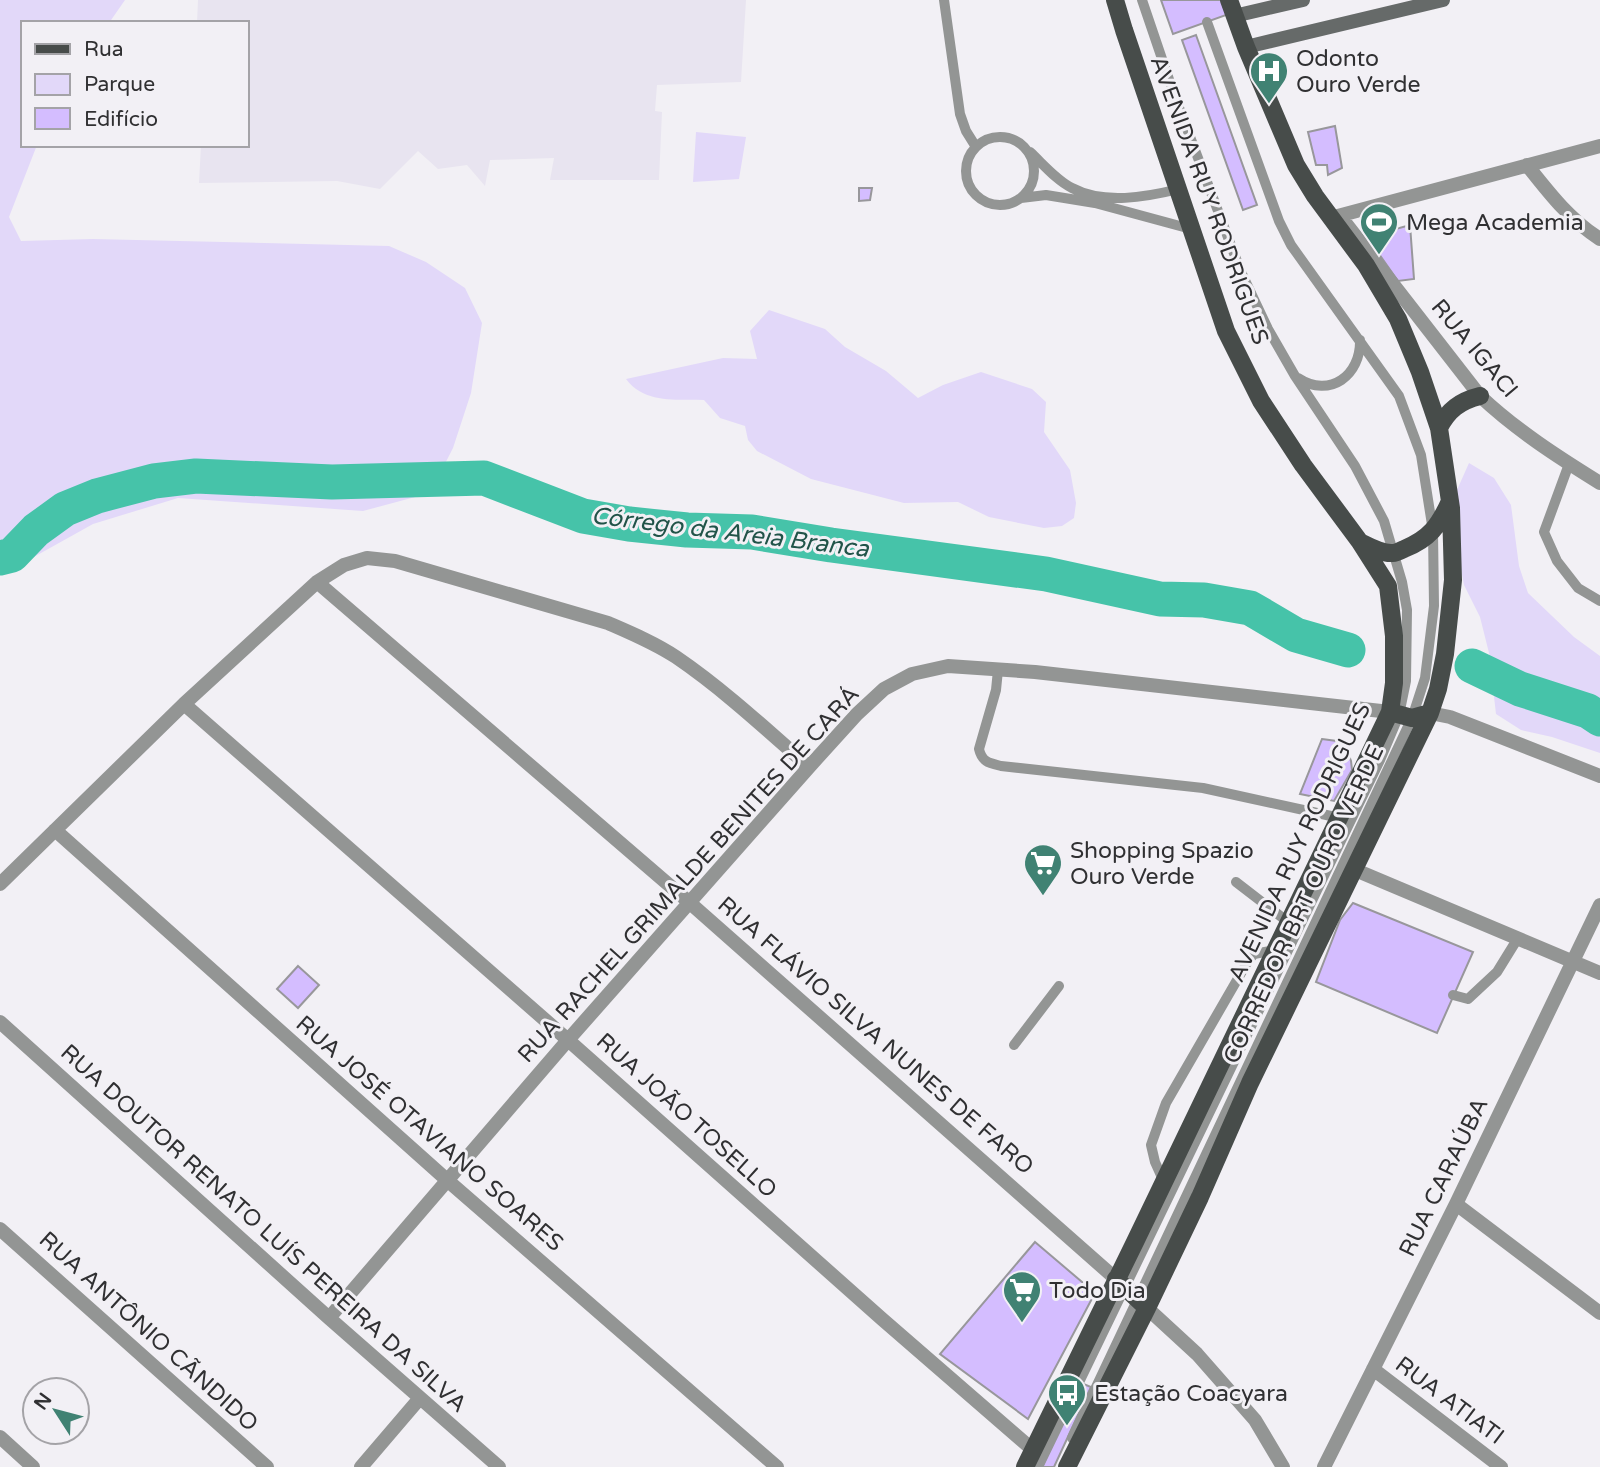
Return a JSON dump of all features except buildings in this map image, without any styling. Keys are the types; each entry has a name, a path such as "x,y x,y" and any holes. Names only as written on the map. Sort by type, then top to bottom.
{"main road":[{"name":"AVENIDA RUY RODRIGUES","path":"1025,1467 1035,1459 1132,1293 1200,1197 1250,1083 1318,957 1353,869 1408,714 1394,683 1394,636 1388,586 1261,401 1226,331 1115,0"},
{"path":"1232,8 1303,0"},
{"path":"1246,47 1443,0"},
{"name":"AVENIDA RUY RODRIGUES","path":"1067,1467 1132,1293 1164,1182 1340,818 1408,714 1438,689 1446,654 1453,580 1450,501 1439,428 1398,319 1335,216 1306,183 1296,165 1232,8"},
{"path":"1439,428 1444,418 1459,403 1480,396"},
{"path":"1360,542 1378,551 1394,553 1418,543 1433,531 1450,501"}],"street":[{"path":"1335,216 1600,146"},
{"path":"1527,165 1558,204 1582,228 1600,239"},
{"name":"RUA IGACI","path":"1335,216 1480,396 1501,416 1547,450 1600,484"},
{"path":"0,884 184,704 317,582 344,565 367,558 396,561 608,623 639,636 674,656 711,683 809,766"},
{"name":"RUA FLÁVIO SILVA NUNES DE FARO","path":"317,582 691,903 1132,1293 1197,1354 1255,1420 1283,1467"},
{"name":"RUA RACHEL GRIMALDE BENITES DE CARÁ","path":"328,1318 809,766 884,689 912,674 948,666 1035,672 1450,717 1600,776"},
{"name":"RUA JOÃO TOSELLO","path":"184,704 568,1040 1035,1459"},
{"name":"RUA JOSÉ OTAVIANO SOARES","path":"55,830 447,1180 777,1467"},
{"path":"1353,869 1600,973"},
{"name":"RUA CARAÚBA","path":"1324,1467 1456,1204 1600,905"},
{"name":"RUA DOUTOR RENATO LUÍS PEREIRA DA SILVA","path":"0,1022 328,1318 499,1467"},
{"path":"1456,1204 1600,1313"},
{"name":"RUA ANTÔNIO CÃNDIDO","path":"0,1229 267,1467"},
{"name":"RUA ATIATI","path":"1373,1369 1501,1467"},
{"path":"361,1467 420,1398"},
{"path":"0,1437 33,1467"}],"lane":[{"path":"944,0 960,114 976,147"},
{"name":"CORREDOR BRT OURO VERDE","path":"1058,1467 1132,1293 1380,760 1408,714 1407,610 1402,582 1384,521 1355,467 1295,376 1268,329 1241,272 1175,97 1142,0"},
{"name":"CORREDOR BRT OURO VERDE","path":"1132,1293 1425,678 1434,606 1433,531 1420,455 1399,396 1292,244 1279,221 1207,22"},
{"path":"1179,189 1133,197 1107,198 1087,194 1071,188 1019,142 1008,137 985,140 969,156 966,167 971,189 988,203 1000,205 1021,198 1046,195 1095,203 1191,229"},
{"path":"1021,198 1033,181 1035,170 1033,159 1027,150"},
{"path":"1295,376 1320,386 1337,383 1356,365 1360,340"},
{"path":"1569,464 1544,532 1557,561 1578,588 1600,601"},
{"path":"998,670 996,690 979,749 986,763 1203,788 1340,818"},
{"path":"1236,882 1288,922"},
{"path":"1453,995 1468,999 1497,972 1518,938"},
{"path":"1164,1182 1151,1145 1166,1103 1248,961 1254,954 1276,950"},
{"path":"1014,1045 1059,986"}],"shaded area":[{"path":"198,0 746,0 741,82 657,85 655,111 662,112 659,180 550,180 554,158 490,160 485,186 467,165 438,169 418,151 380,189 337,181 199,183 201,147 248,147 248,21 197,21"}],"green space":[{"path":"0,0 125,0 110,21 21,21 21,147 36,147 9,217 21,241 93,239 389,246 426,262 465,288 482,323 471,393 453,448 430,493 363,511 178,498 93,524 32,558 0,571"},
{"path":"696,132 746,137 739,179 693,182"},
{"path":"769,310 825,329 845,347 886,371 918,398 943,385 981,372 1032,389 1046,402 1044,432 1070,470 1076,503 1074,518 1062,526 1044,528 989,517 958,502 904,503 811,479 757,451 748,440 745,426 720,418 704,400 672,400 651,396 642,393 626,379 723,358 757,359 750,331"},
{"path":"1469,463 1494,478 1511,505 1519,566 1528,593 1574,637 1600,656 1600,753 1521,730 1496,714 1489,653 1480,617 1464,585 1458,554 1457,490"}],"waterway":[{"name":"Córrego da Areia Branca","path":"0,558 12,555 36,530 65,509 97,496 154,481 196,476 332,482 484,478 583,516 629,524 687,530 752,532 1046,574 1160,599 1204,600 1250,608 1296,635 1348,650"},
{"name":"Córrego da Areia Branca","path":"1472,666 1520,689 1588,711 1600,719"}],"place":[{"name":"Odonto Ouro Verde","path":"1269,105"},
{"name":"Mega Academia","path":"1379,256"},
{"name":"Shopping Spazio Ouro Verde","path":"1043,897"},
{"name":"Todo Dia","path":"1022,1324"},
{"name":"Estação Coacyara","path":"1067,1427"}]}
